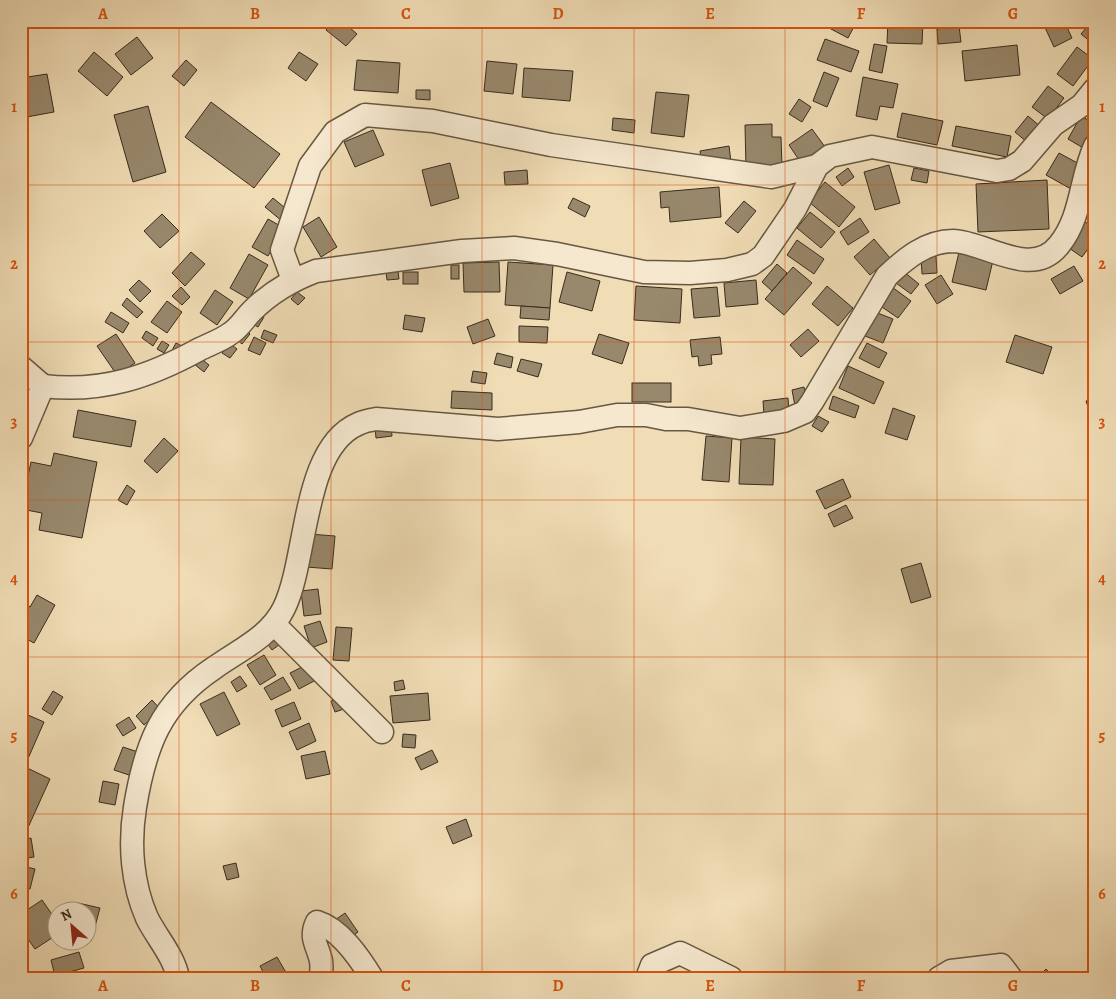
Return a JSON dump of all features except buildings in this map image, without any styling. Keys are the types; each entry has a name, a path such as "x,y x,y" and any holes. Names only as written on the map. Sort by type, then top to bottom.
{"street":[{"path":"293,280 282,250 310,166 335,132 365,115 433,121 551,145 770,177 817,166 838,153 872,147 997,172 1009,169 1034,150 1053,125 1082,105 1095,88"},
{"path":"181,973 147,917 135,881 131,840 135,808 148,747 157,727 170,708 193,684 275,624 285,606 295,573 316,481 324,460 344,433 357,424 376,418 505,428 635,414 666,419 688,418 740,428 784,421 805,412 887,276 920,249 952,241 971,244 1000,254 1030,260 1041,259 1053,252 1060,244 1075,216 1087,163 1095,146"},
{"path":"21,367 44,386 66,389 97,387 138,379 162,370 232,333 253,310 293,280 316,271 348,265 462,251 514,248 557,254 644,272 690,273 727,270 752,264 762,256 794,209 817,166"},
{"path":"21,438 44,386"},
{"path":"275,624 382,732"},
{"path":"321,978 322,962 313,941 313,930 317,922 333,928 359,957 372,978"},
{"path":"647,978 652,965 680,953 731,978"},
{"path":"939,978 951,971 1001,965 1011,978"}]}
